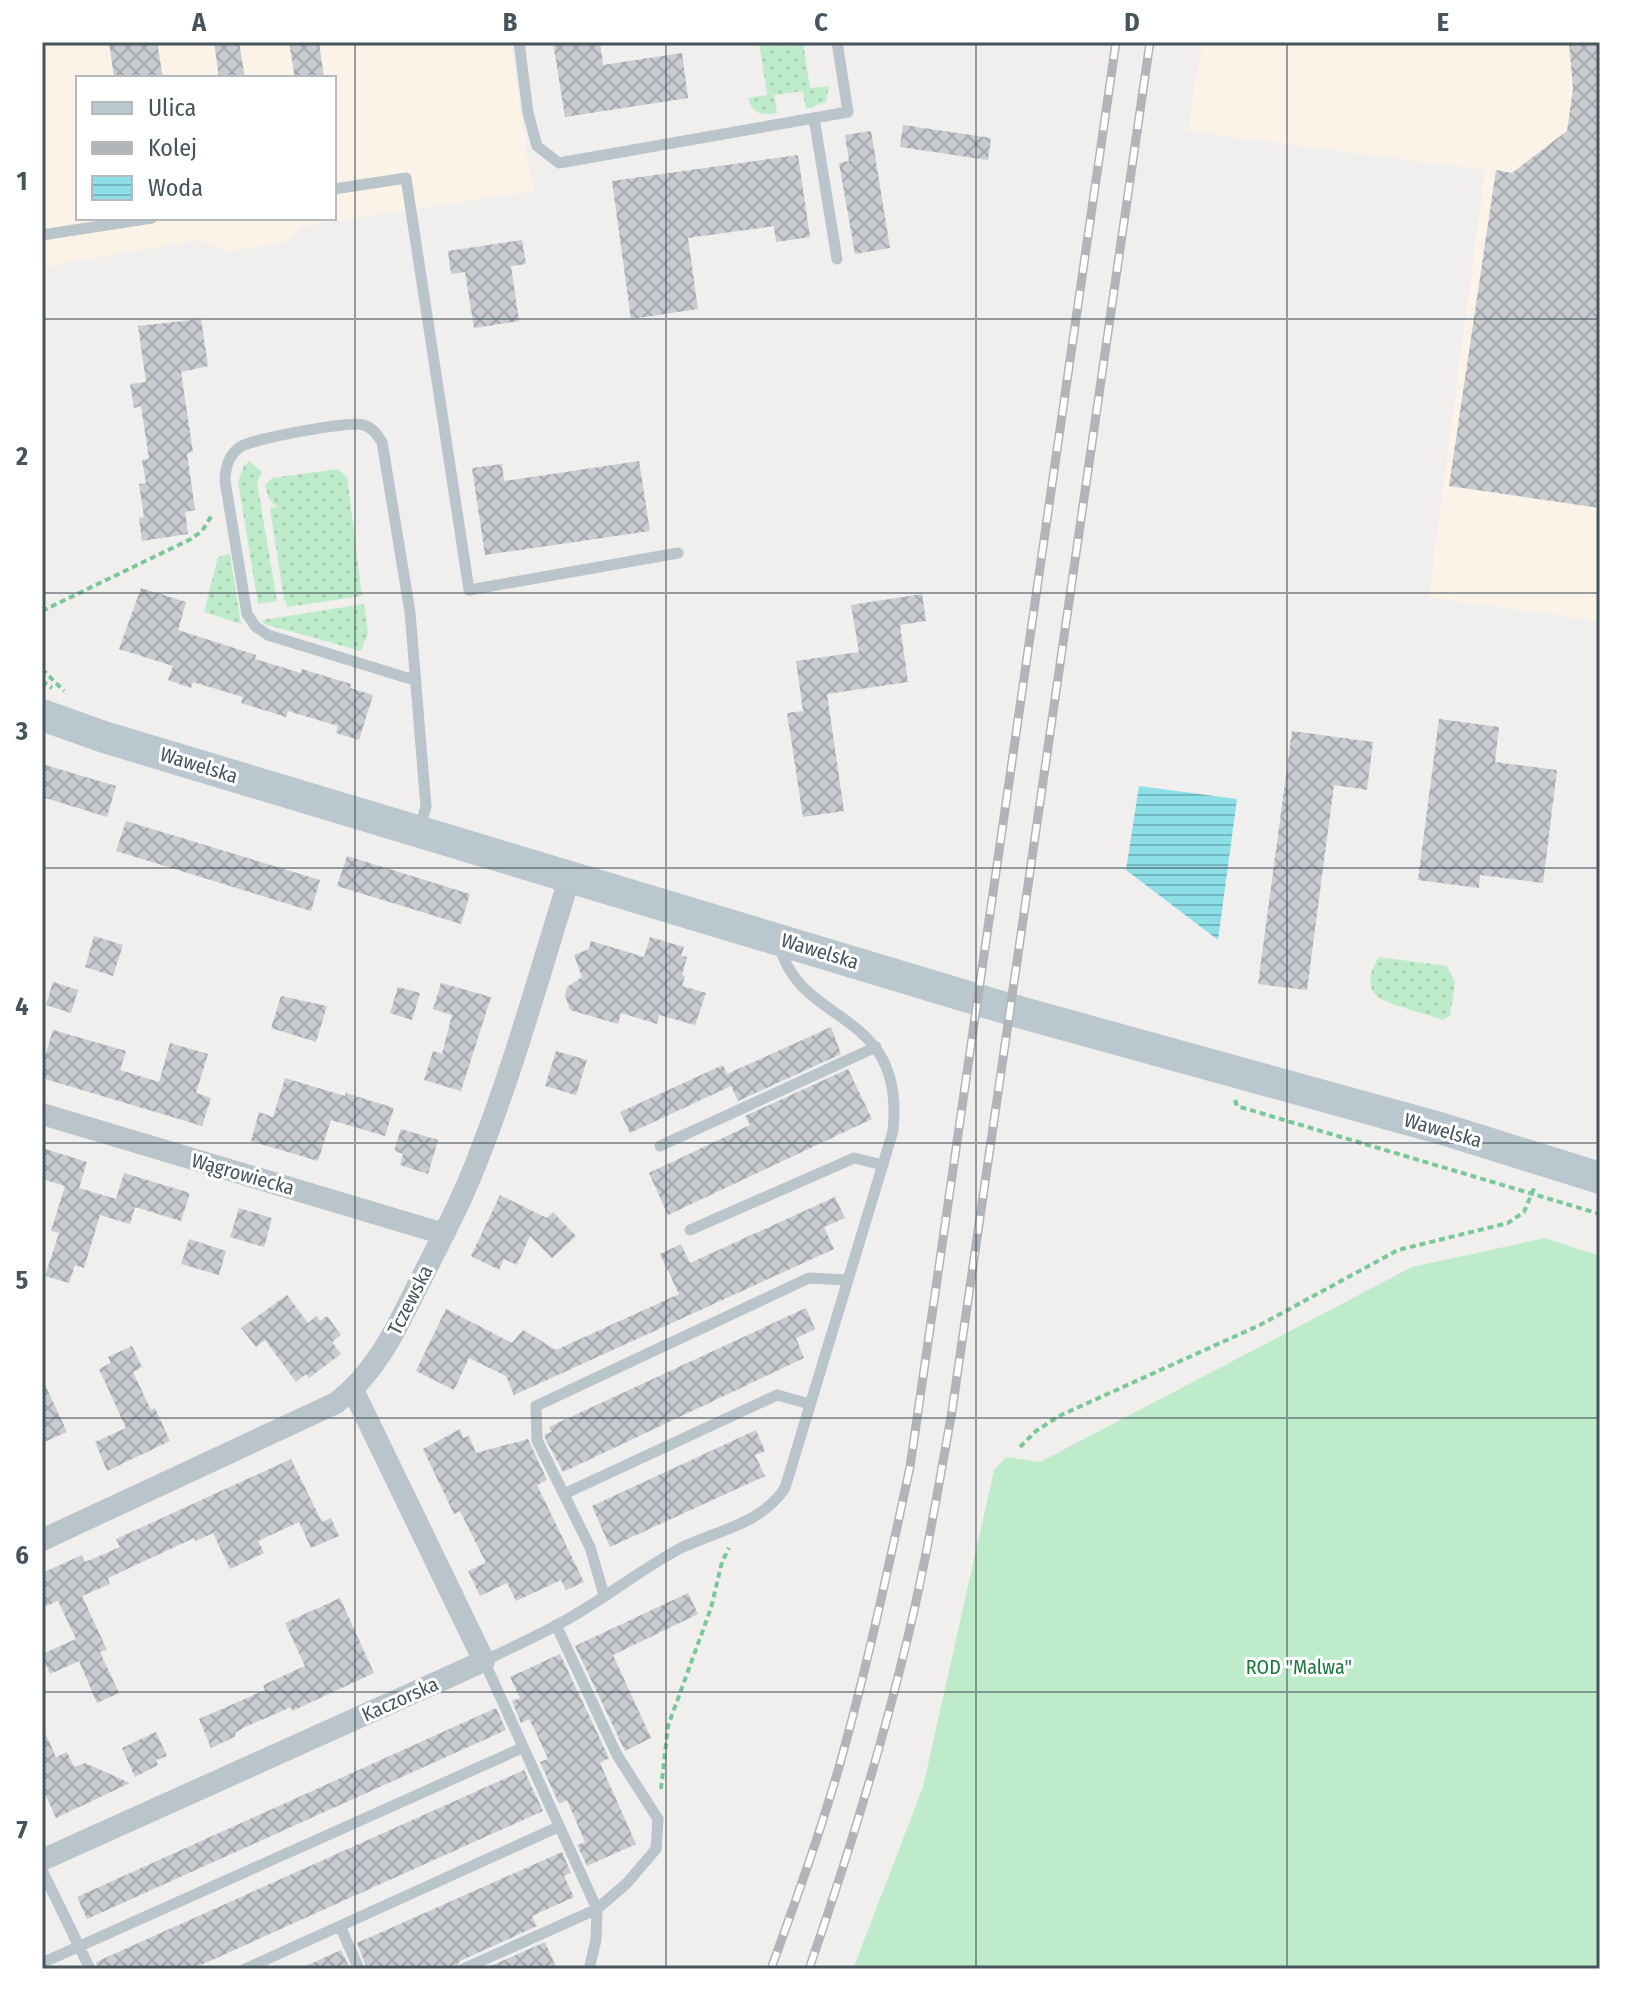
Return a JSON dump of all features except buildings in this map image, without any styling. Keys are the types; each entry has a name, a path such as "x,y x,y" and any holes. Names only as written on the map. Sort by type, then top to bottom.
{"street":[{"name":"Wawelska","path":"42,715 104,737 1012,1010 1600,1178"},
{"name":"Tczewska","path":"42,1540 336,1403 353,1390 385,1351 479,1157 570,876"},
{"name":"Wągrowiecka","path":"42,1114 444,1234"},
{"path":"353,1390 484,1661"},
{"name":"Kaczorska","path":"42,1860 484,1661"}],"lane":[{"path":"519,42 528,113 537,146 559,163 848,112 837,42"},
{"path":"814,118 837,259"},
{"path":"336,189 406,178 469,590 678,553"},
{"path":"42,235 139,220"},
{"path":"414,680 268,635 255,626 247,614 225,481 227,466 236,451 248,443 354,423 367,426 376,433 383,450 410,612 426,807 419,830"},
{"path":"589,1969 596,1940 597,1909 484,1661 556,1625 681,1548 758,1516 774,1504 785,1488 893,1131 896,1106 893,1084 876,1047 864,1033 799,983 784,963 778,938"},
{"path":"660,1146 876,1047"},
{"path":"690,1230 854,1158 883,1165"},
{"path":"604,1595 590,1547 537,1440 536,1406 809,1278 848,1280"},
{"path":"564,1494 777,1395 810,1404"},
{"path":"463,1969 597,1909 627,1883 656,1849 658,1819 617,1755 556,1625"},
{"path":"42,1963 522,1748"},
{"path":"245,1969 558,1827"},
{"path":"42,1870 90,1969"},
{"path":"340,1926 359,1969"}],"path":[{"path":"42,611 191,539 202,531 217,505 228,500"},
{"path":"1218,1067 1237,1106 1600,1214"},
{"path":"1020,1447 1036,1431 1059,1416 1260,1325 1398,1250 1508,1223 1524,1212 1533,1196 1540,1159"},
{"path":"658,1819 668,1726 711,1608 722,1562 734,1538 758,1516"}],"shaded area":[{"path":"42,42 510,42 533,191 304,226 281,244 226,251 199,240 42,267"},
{"path":"1202,42 1600,42 1600,621 1429,597 1485,170 1188,131"}],"green space":[{"path":"759,42 803,42 810,88 829,86 826,102 806,109 803,91 774,95 777,113 755,111 748,98 767,95"},
{"path":"249,461 262,472 257,482 277,601 258,604 238,482"},
{"path":"338,469 347,477 362,596 287,607 270,508 277,507 269,499 265,485 272,478"},
{"path":"230,554 241,624 204,612 218,557"},
{"path":"364,604 368,633 361,651 264,624 262,620"},
{"path":"1379,957 1447,966 1455,982 1450,1016 1443,1020 1378,997 1370,982"},
{"name":"ROD \"Malwa\"","path":"1545,1238 1600,1256 1600,1969 853,1969 923,1787 994,1470 1006,1457 1040,1462 1412,1267"}],"water":[{"path":"1139,786 1237,799 1218,940 1126,870"}],"railway":[{"path":"771,1969 841,1760 910,1467 1116,42"},
{"path":"809,1969 859,1816 910,1630 952,1411 1150,42"}]}
